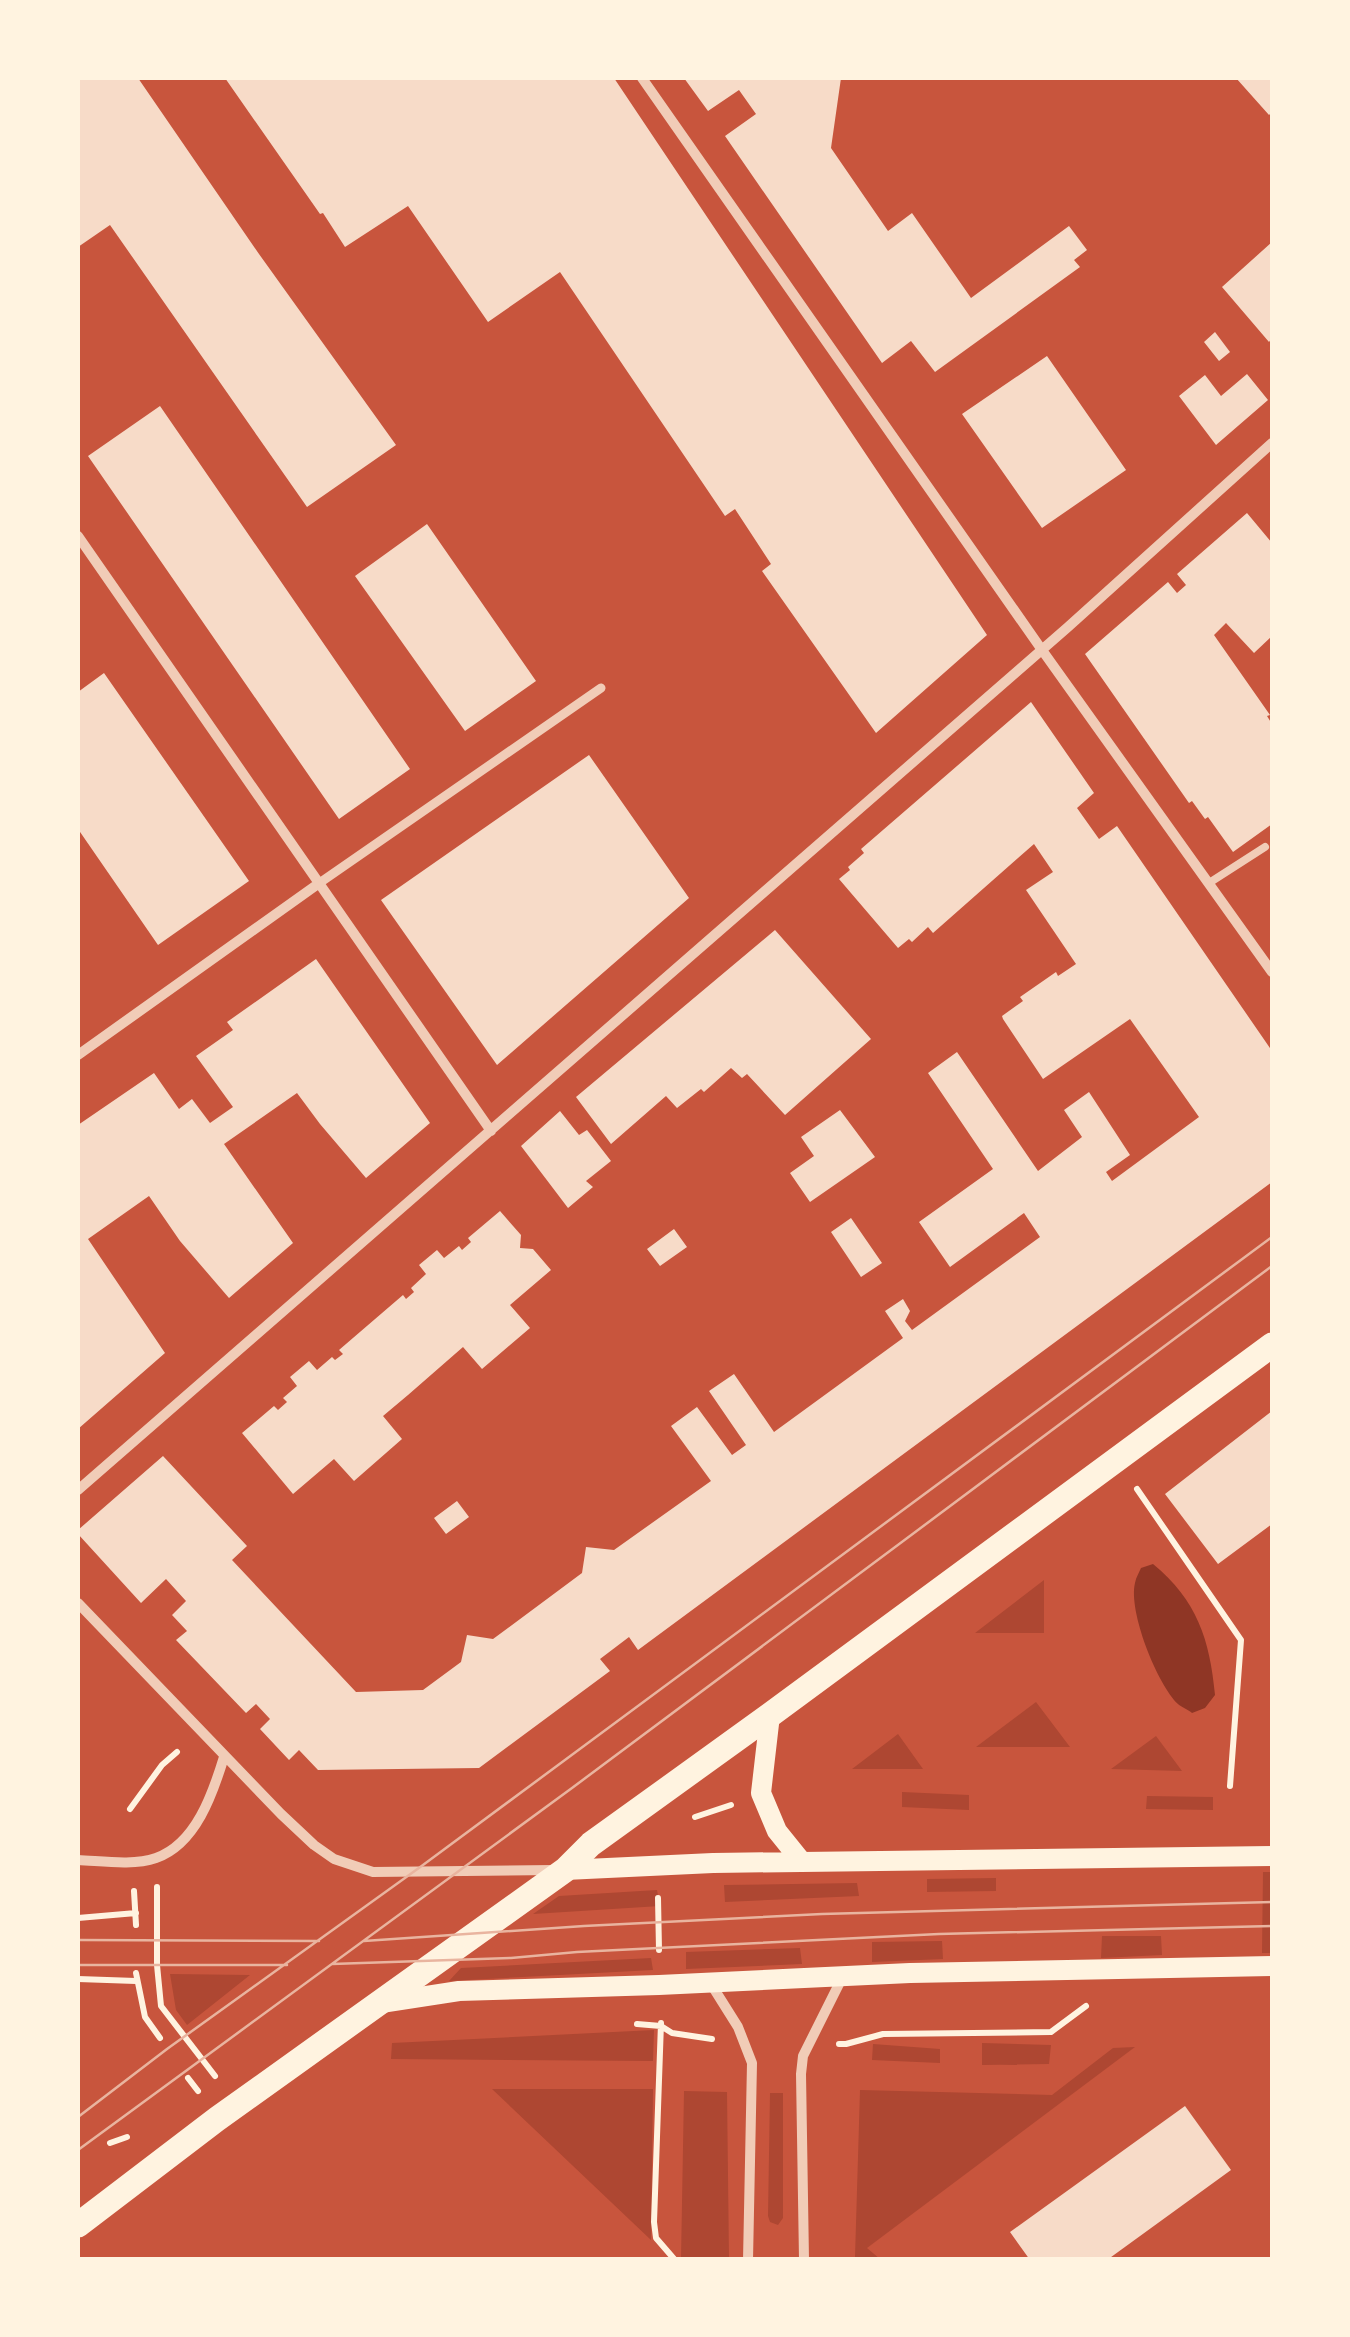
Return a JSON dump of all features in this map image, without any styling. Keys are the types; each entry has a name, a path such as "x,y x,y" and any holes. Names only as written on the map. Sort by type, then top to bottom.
{"main road":[{"path":"78,2225 238,2104 565,1870 591,1844 1272,1345"},
{"path":"770,1715 761,1793 777,1831 802,1862"},
{"path":"565,1870 802,1862 1272,1856"},
{"path":"379,2004 460,1992 843,1976 1272,1966"}],"street":[{"path":"642,78 1272,972"},
{"path":"78,1490 1042,650 1272,443"},
{"path":"78,536 491,1131"},
{"path":"78,1054 601,688"},
{"path":"78,1603 224,1757 334,1860 373,1872 565,1870"},
{"path":"78,1860 155,1858 181,1842 214,1790 224,1757"},
{"path":"804,2260 803,2056 843,1976"},
{"path":"710,1983 738,2027 752,2064 748,2260"}],"lane":[{"path":"1208,883 1264,846"}],"path":[{"path":"1135,1486 1241,1640 1230,1786"},
{"path":"130,1809 177,1752"},
{"path":"688,1820 742,1802"},
{"path":"155,1858 161,2006 238,2104"},
{"path":"133,1884 136,1925"},
{"path":"78,1918 136,1913"},
{"path":"78,1979 136,1977 145,2017 160,2038"},
{"path":"810,2042 846,2044 883,2034 1051,2032 1094,2001"},
{"path":"627,2024 661,2026 672,2033 744,2044"}],"shaded area":[{"path":"1153,1564 1181,1592 1205,1639 1215,1695 1205,1708 1192,1713 1178,1704 1161,1681 1140,1628 1135,1583 1141,1568"},
{"path":"1044,1580 1044,1633 975,1633"},
{"path":"1036,1702 1070,1747 976,1747"},
{"path":"898,1734 923,1769 852,1769"},
{"path":"1156,1736 1182,1771 1111,1769"},
{"path":"902,1792 969,1795 969,1810 902,1807"},
{"path":"1147,1796 1213,1797 1213,1810 1146,1809"},
{"path":"1263,1872 1272,1872 1272,1953 1262,1953"},
{"path":"996,1878 996,1891 927,1892 927,1879"},
{"path":"857,1883 859,1896 725,1902 724,1885"},
{"path":"657,1890 660,1906 533,1914 559,1896"},
{"path":"1102,1936 1161,1936 1162,1955 1101,1958"},
{"path":"942,1941 943,1959 872,1962 872,1942"},
{"path":"800,1948 802,1964 686,1969 686,1952"},
{"path":"651,1958 653,1970 449,1981 461,1968"},
{"path":"170,1974 250,1975 187,2025 176,2010"},
{"path":"654,2030 653,2061 391,2059 392,2043"},
{"path":"982,2043 1051,2045 1049,2064 982,2065"},
{"path":"873,2044 940,2049 940,2063 872,2060"},
{"path":"1135,2047 867,2248 880,2259 855,2257 860,2090 1052,2095 1113,2048"},
{"path":"492,2089 653,2089 651,2240"},
{"path":"684,2091 727,2092 729,2259 681,2259"},
{"path":"770,2093 783,2093 783,2218 778,2225 770,2222 768,2216"}],"building":[{"path":"78,78 138,78 396,445 307,507 110,225 78,247"},
{"path":"225,78 614,78 987,635 876,733 762,571 771,564 735,509 725,516 560,272 488,322 408,206 345,247"},
{"path":"684,78 841,78 831,148 888,231 912,213 971,298 1069,226 1087,250 1074,260 1080,267 935,372 911,341 882,363 725,136 756,114 739,90 708,111"},
{"path":"1236,78 1272,78 1269,115"},
{"path":"1272,242 1272,338 1269,342 1222,287"},
{"path":"1215,332 1230,352 1219,361 1204,342"},
{"path":"1047,356 1126,470 1042,528 962,414"},
{"path":"1247,374 1268,400 1216,445 1179,396 1205,375 1221,396"},
{"path":"160,406 410,769 339,819 88,456"},
{"path":"1247,513 1272,543 1272,636 1254,653 1226,623 1214,635 1270,715 1267,716 1272,724 1272,824 1233,852 1208,817 1205,819 1192,801 1189,803 1085,654 1168,582 1177,593 1186,585 1177,574"},
{"path":"427,524 536,681 465,731 355,576"},
{"path":"104,673 249,881 158,945 78,829 78,692"},
{"path":"1031,702 1094,793 1077,808 1099,839 1117,826 1272,1051 1272,1182 638,1650 629,1637 600,1659 610,1671 479,1768 318,1770 299,1750 289,1760 260,1729 270,1719 256,1704 246,1713 176,1640 187,1631 172,1615 186,1601 166,1579 141,1603 78,1534 163,1456 247,1546 232,1560 356,1692 423,1690 461,1662 467,1635 493,1639 582,1573 586,1547 614,1550 711,1481 671,1426 697,1407 732,1455 746,1445 709,1391 734,1374 774,1432 903,1338 885,1311 903,1299 910,1311 905,1321 912,1330 1040,1237 1024,1213 950,1267 919,1222 993,1169 928,1073 957,1052 1038,1171 1082,1137 1064,1110 1089,1092 1130,1155 1106,1172 1112,1181 1199,1117 1130,1019 1043,1079 1003,1019 1023,1001 1020,997 1056,972 1058,976 1076,964 1026,890 1053,872 1034,844 933,933 928,927 912,942 909,939 898,948 839,879 864,853 861,849"},
{"path":"589,755 689,898 497,1065 381,900"},
{"path":"775,930 871,1039 785,1115 747,1074 742,1078 731,1068 704,1092 701,1089 677,1108 666,1096 611,1144 576,1097"},
{"path":"316,959 430,1123 366,1178 297,1093 224,1144 293,1243 229,1298 180,1241 149,1196 88,1239 165,1353 78,1429 78,1125 154,1073 179,1109 192,1099 210,1123 233,1107 196,1056 233,1030 227,1022"},
{"path":"840,1110 875,1157 810,1202 790,1173 814,1156 801,1137"},
{"path":"560,1111 579,1135 587,1130 611,1161 586,1181 593,1187 568,1208 521,1146"},
{"path":"500,1211 521,1235 520,1248 533,1249 551,1270 510,1305 530,1328 482,1369 463,1347 383,1416 402,1439 354,1481 334,1459 293,1494 242,1433 274,1406 278,1410 287,1402 283,1398 297,1386 290,1377 309,1361 317,1370 332,1357 335,1360 343,1354 339,1350 403,1295 406,1299 414,1292 411,1288 426,1274 419,1265 437,1250 444,1258 459,1246 462,1250 471,1242 468,1238"},
{"path":"851,1218 882,1263 861,1277 831,1232"},
{"path":"674,1229 687,1247 660,1266 647,1249"},
{"path":"1272,1411 1272,1524 1218,1564 1165,1494"},
{"path":"457,1501 469,1517 446,1534 434,1518"},
{"path":"1185,2106 1231,2170 1107,2260 1030,2260 1010,2232"}],"tram line":[{"path":"78,2117 1272,1237"},
{"path":"78,2150 572,1788 1272,1266"},
{"path":"364,1941 822,1914 1272,1902"},
{"path":"332,1964 939,1934 1272,1926"},
{"path":"78,1940 319,1941"},
{"path":"78,1965 287,1965"}]}
